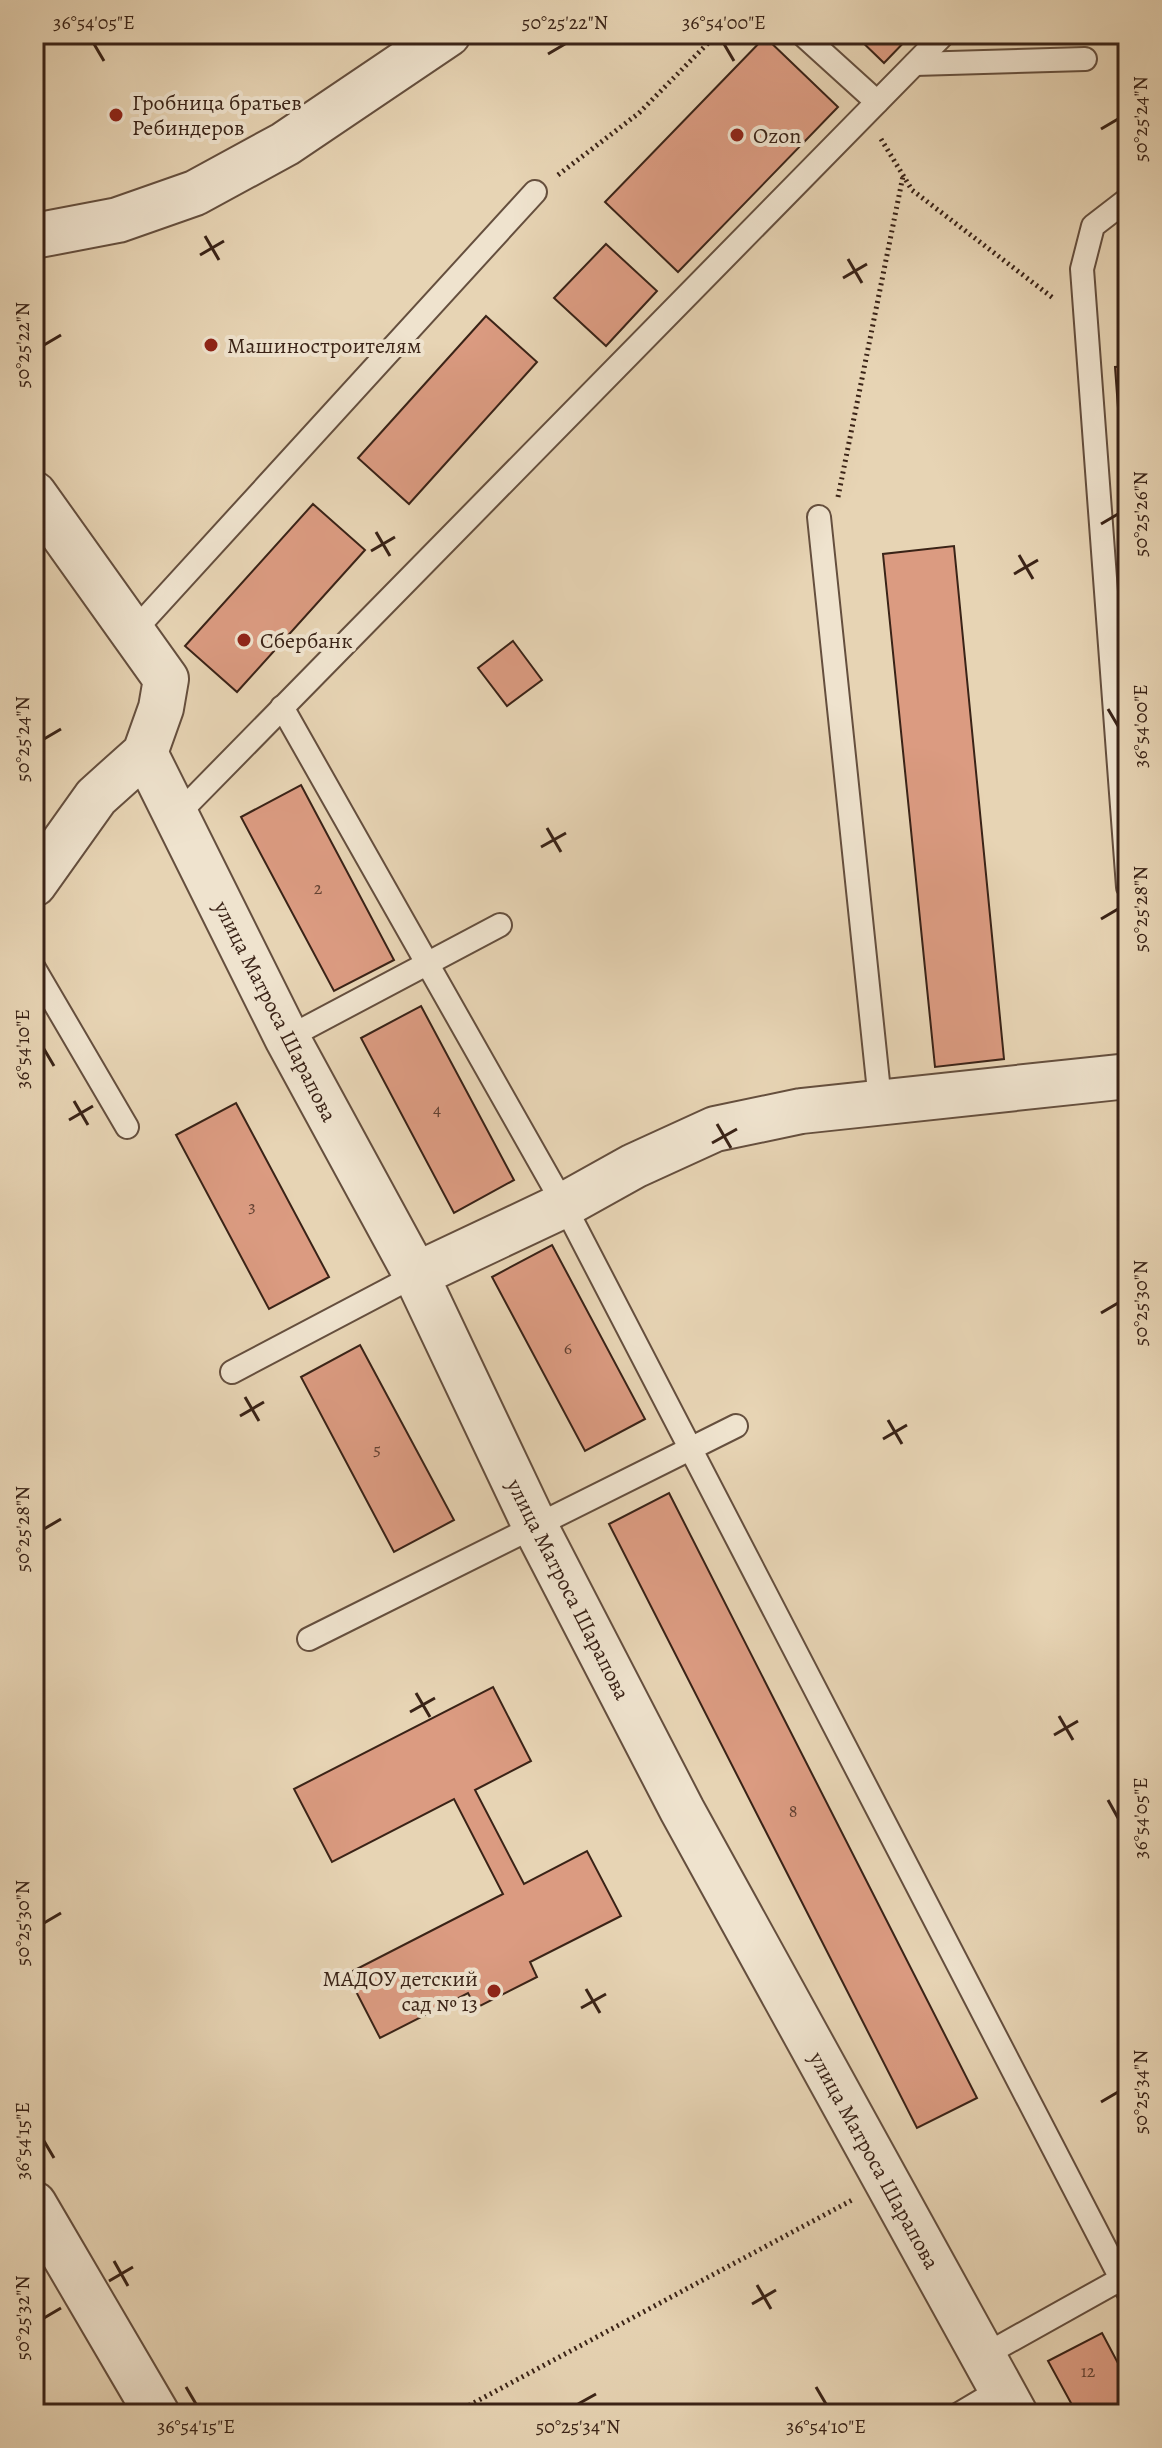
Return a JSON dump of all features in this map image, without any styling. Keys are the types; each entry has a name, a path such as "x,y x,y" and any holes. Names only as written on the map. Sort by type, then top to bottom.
{"street":[{"path":"34,236 118,220 195,193 285,144 448,34"},
{"path":"34,494 166,679 161,708 145,753 96,797 34,884"},
{"name":"улица Матроса Шарапова","path":"145,753 287,1038 416,1275 535,1526 682,1810 1000,2387"},
{"path":"416,1275 715,1129 801,1111 1128,1076"},
{"path":"34,2204 157,2414"}],"lane":[{"path":"802,34 872,108"},
{"path":"177,815 944,34"},
{"path":"915,64 1085,59"},
{"path":"134,631 535,192"},
{"path":"1128,199 1093,226 1082,269 1128,887"},
{"path":"819,517 880,1101"},
{"path":"282,707 564,1205 1124,2286 1000,2387 959,2414"},
{"path":"287,1038 500,925"},
{"path":"34,968 127,1127"},
{"path":"232,1372 416,1275"},
{"path":"309,1639 736,1426"}],"path":[{"path":"535,192 639,113 717,34"},
{"path":"872,108 912,190 1086,322"},
{"path":"819,517 836,503 903,176"},
{"path":"453,2414 887,2182"}],"building":[{"path":"854,34 912,34 884,63"},
{"path":"765,37 838,107 678,272 605,202"},
{"path":"606,244 657,291 606,346 554,298"},
{"path":"486,316 537,362 409,504 358,458"},
{"path":"1128,366 1128,545 1115,367"},
{"path":"313,504 365,550 237,692 185,646"},
{"path":"954,546 1004,1059 935,1067 883,554"},
{"path":"513,641 542,680 507,706 478,668"},
{"path":"301,785 394,960 334,991 241,817"},
{"path":"421,1006 514,1180 454,1213 361,1038"},
{"path":"236,1103 329,1277 269,1309 176,1135"},
{"path":"552,1245 645,1419 585,1451 492,1277"},
{"path":"360,1345 454,1520 394,1552 301,1377"},
{"path":"669,1493 977,2098 917,2128 609,1524"},
{"path":"493,1687 531,1761 475,1790 524,1884 587,1851 621,1916 530,1962 537,1977 476,2008 468,1993 380,2038 347,1974 503,1894 454,1799 332,1862 294,1789"},
{"path":"1102,2333 1128,2382 1128,2414 1077,2414 1048,2361"}],"place":[{"name":"Гробница братьев Ребиндеров","path":"116,115"},
{"name":"Ozon","path":"737,135"},
{"name":"Машиностроителям","path":"211,345"},
{"name":"Сбербанк","path":"244,640"},
{"name":"МАДОУ детский сад № 13","path":"494,1991"}]}
